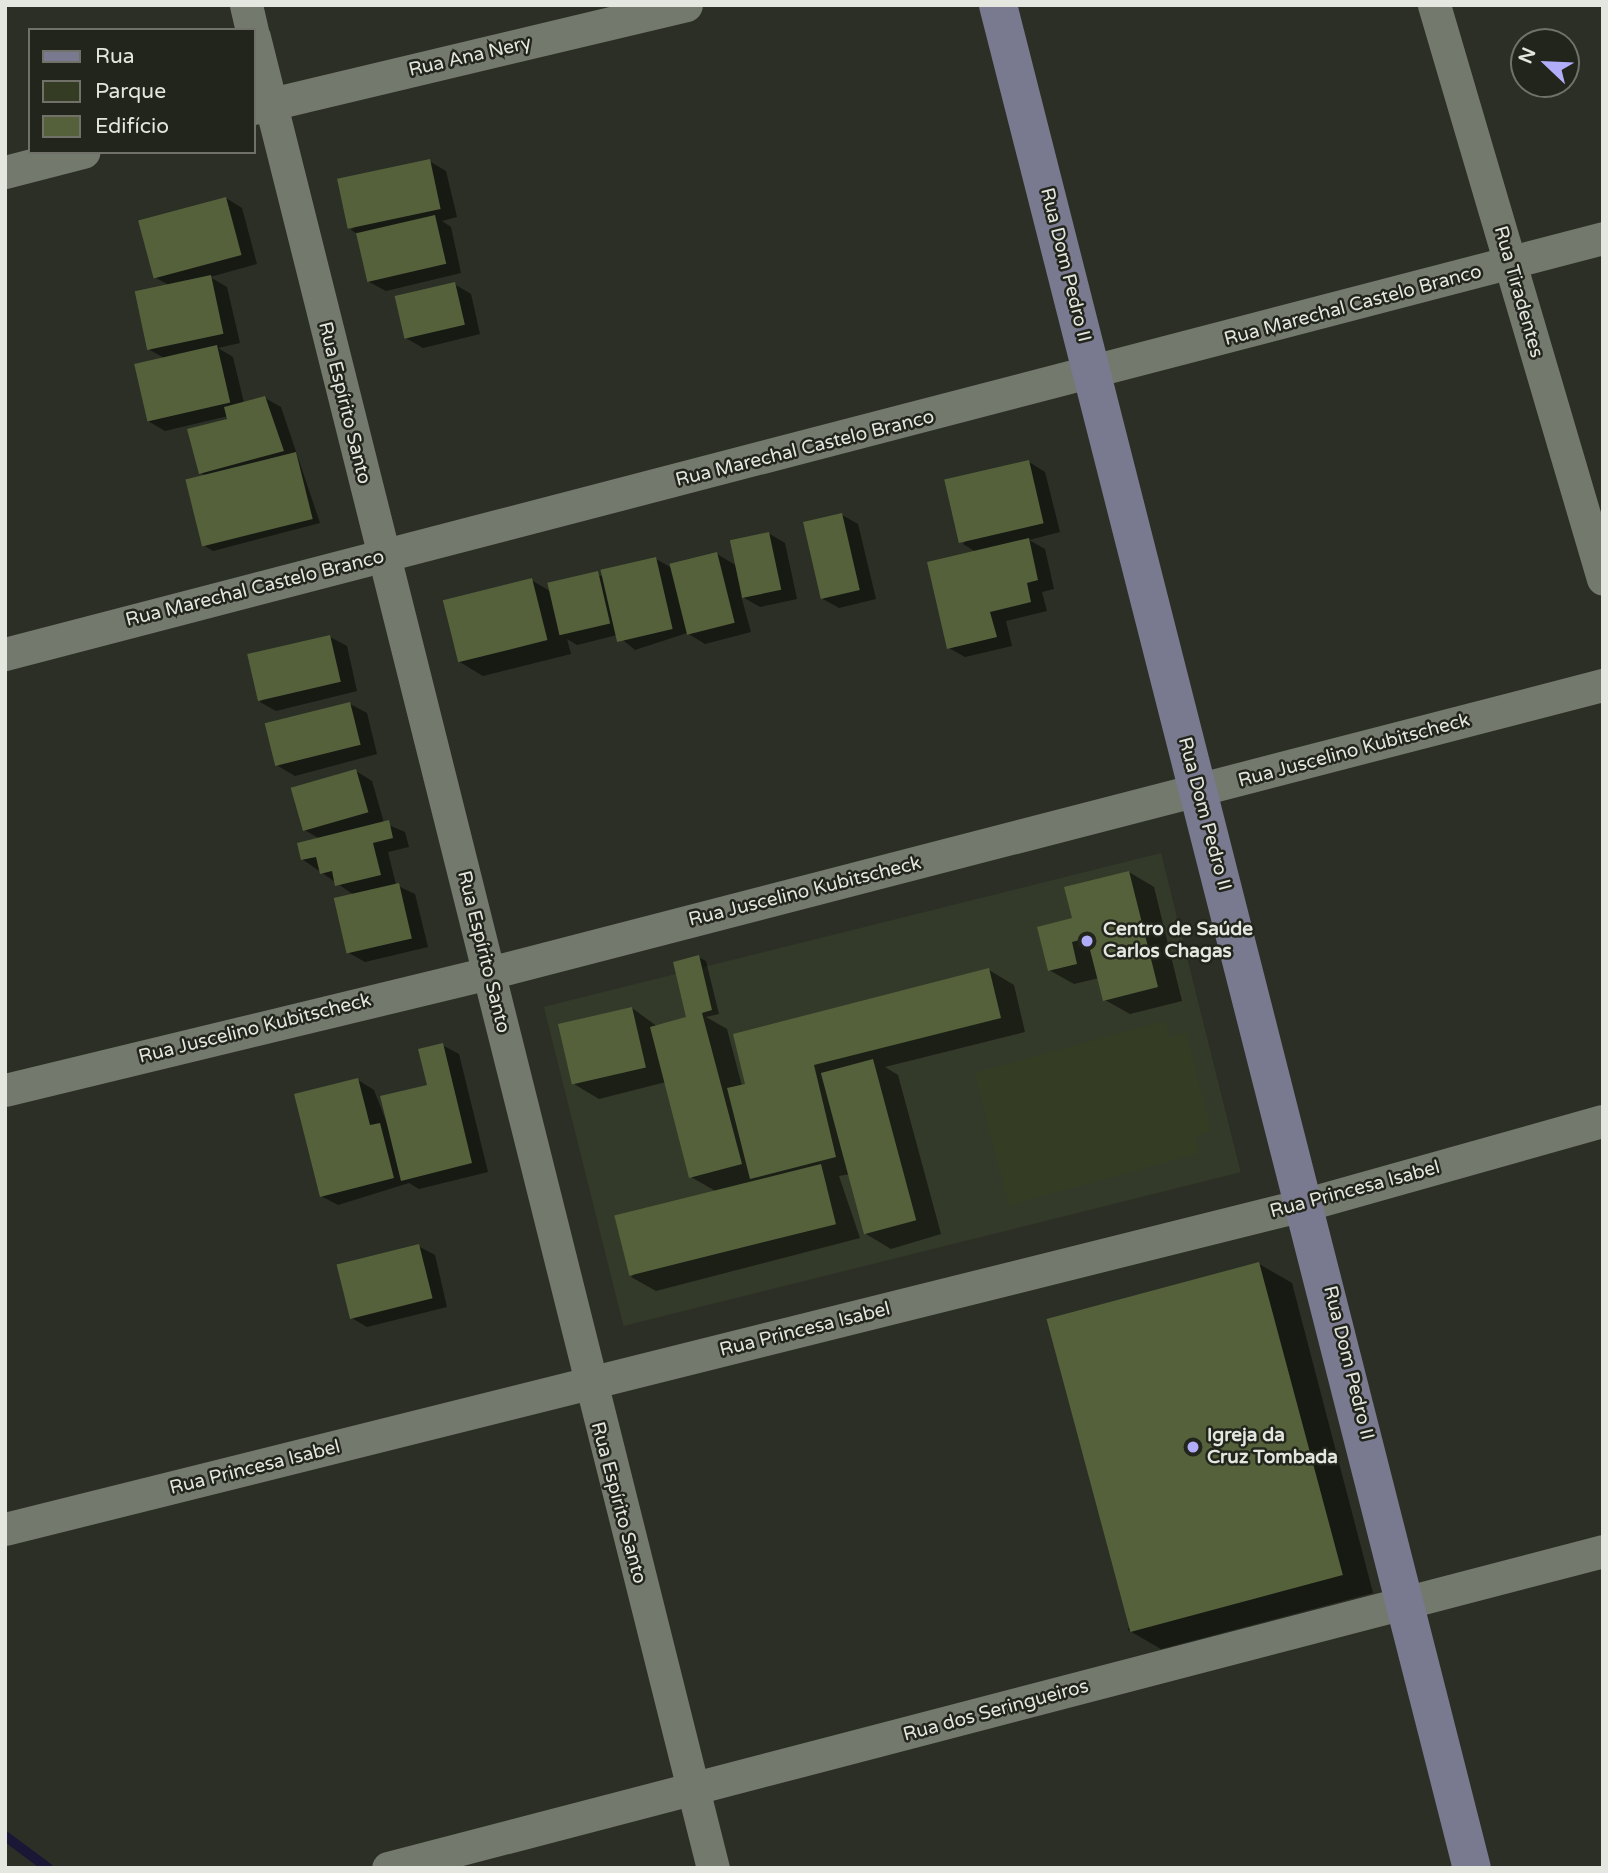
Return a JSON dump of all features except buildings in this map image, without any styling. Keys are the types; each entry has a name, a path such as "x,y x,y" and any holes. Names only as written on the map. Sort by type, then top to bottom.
{"street":[{"path":"246,5 252,28"},
{"name":"Rua Ana Nery","path":"262,106 685,5"},
{"name":"Rua Dom Pedro II","path":"998,5 1198,793 1307,1204 1408,1601 1472,1868"},
{"name":"Rua Tiradentes","path":"1434,5 1603,579"},
{"name":"Rua Espírito Santo","path":"256,54 262,106 383,556 489,973 588,1385 713,1868"},
{"path":"5,172 75,154"},
{"name":"Rua Marechal Castelo Branco","path":"5,654 1094,376 1603,238"},
{"name":"Rua Juscelino Kubitscheck","path":"5,1090 489,973 1198,793 1603,685"},
{"name":"Rua Princesa Isabel","path":"5,1529 1307,1204 1603,1121"},
{"name":"Rua dos Seringueiros","path":"388,1868 693,1791 1603,1551"}],"shaded area":[{"path":"1161,853 1241,1172 623,1326 544,1007"}],"green space":[{"path":"1165,1021 1170,1038 1186,1033 1211,1131 1195,1136 1199,1153 1009,1205 975,1073"}],"waterway":[{"path":"5,1836 48,1868"}],"place":[{"name":"Centro de Saúde Carlos Chagas","path":"1087,941"},
{"name":"Igreja da Cruz Tombada","path":"1193,1447"}]}
